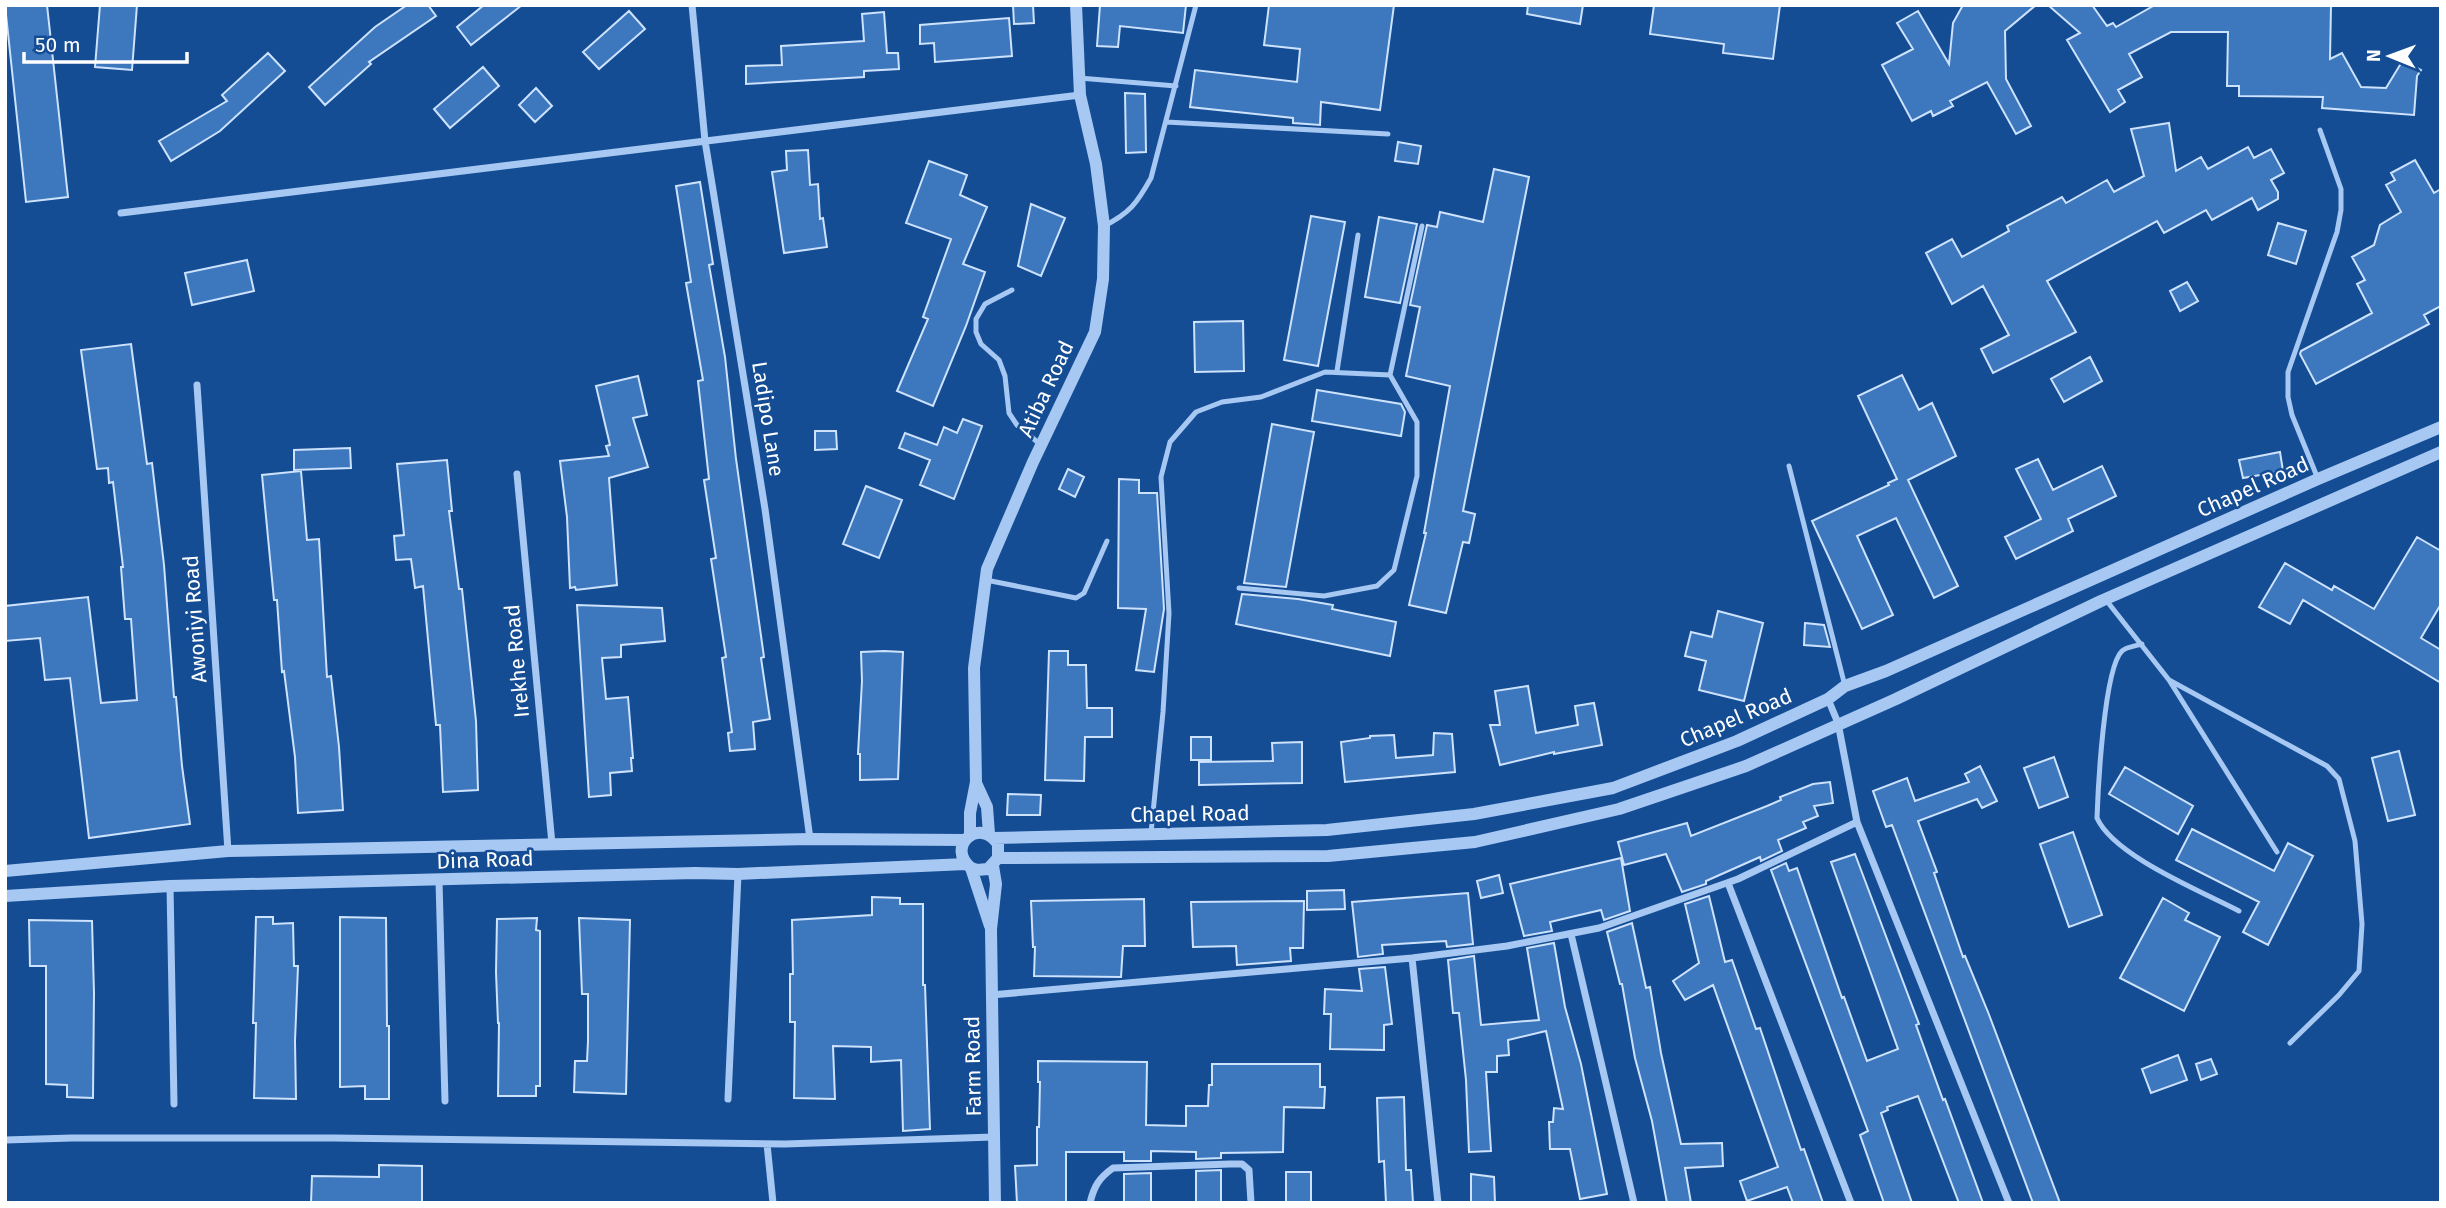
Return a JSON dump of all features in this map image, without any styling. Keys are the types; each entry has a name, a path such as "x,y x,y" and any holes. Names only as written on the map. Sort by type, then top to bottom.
{"street":[{"name":"Ladipo Lane","path":"692,5 705,141 765,509 810,839"},
{"name":"Atiba Road","path":"967,838 976,782 974,668 987,569 1041,445 1095,332 1103,279 1104,226 1096,164 1080,95 1076,5"},
{"path":"121,213 1080,95"},
{"name":"Awoniyi Road","path":"197,385 228,851"},
{"name":"Chapel Road","path":"991,836 1327,830 1474,814 1614,788 1737,741 1828,699 1845,686 1886,671 2441,427"},
{"name":"Chapel Road","path":"996,862 1328,856 1475,842 1619,810 1746,766 2106,600 2441,452"},
{"name":"Irekhe Road","path":"517,474 552,844"},
{"path":"1828,699 1838,723 1857,821 2009,1203"},
{"name":"Atiba Road","path":"976,782 987,807 991,836"},
{"path":"991,995 1412,958 1507,946 1571,934 1600,928 1728,883 1857,821"},
{"path":"982,832 991,836 998,844 996,862 983,870 969,866 961,853 967,838 982,832"},
{"name":"Dina Road","path":"5,871 228,851 967,838"},
{"name":"Farm Road","path":"995,1203 991,929 996,862"},
{"name":"Dina Road","path":"5,896 170,886 738,874 969,866"},
{"name":"Farm Road","path":"969,866 991,929"},
{"path":"728,1099 738,874"},
{"path":"439,881 445,1101"},
{"path":"1728,883 1851,1203"},
{"path":"170,886 174,1104"},
{"path":"1571,934 1634,1203"},
{"path":"1412,958 1438,1203"},
{"path":"5,1140 334,1138 767,1144 993,1137"},
{"path":"767,1144 773,1203"},
{"path":"1090,1203 1093,1188 1101,1177 1113,1168 1230,1164 1242,1164 1250,1170 1251,1203"}],"lane":[{"path":"1104,226 1124,216 1138,201 1154,169 1196,5"},
{"path":"1079,78 1176,86"},
{"path":"1166,122 1388,134"},
{"path":"2318,479 2292,415 2288,397 2288,372 2337,232 2341,210 2341,189 2320,130"},
{"path":"1239,588 1324,596 1377,586 1394,570 1416,476 1418,422 1390,375 1422,226"},
{"path":"1336,371 1358,235"},
{"path":"1012,290 985,304 976,319 976,332 981,344 999,360 1005,376 1009,413 1017,425 1041,445"},
{"path":"1151,833 1163,712 1169,612 1161,477 1170,442 1196,412 1222,402 1261,397 1317,374 1336,371 1390,375"},
{"path":"1789,466 1845,686"},
{"path":"986,580 1076,598 1084,593 1107,541"},
{"path":"2106,600 2169,681 2277,852"},
{"path":"2142,644 2123,649 2115,661 2103,730 2096,818 2102,829 2128,853 2239,911"},
{"path":"2169,681 2327,766 2339,779 2355,841 2362,925 2359,971 2339,995 2290,1043"}],"building":[{"path":"5,5 47,5 68,197 26,202"},
{"path":"100,5 137,5 132,70 95,67"},
{"path":"407,5 428,5 436,16 369,62 371,64 325,105 309,87 375,27"},
{"path":"484,5 522,5 471,45 457,27"},
{"path":"1013,5 1033,5 1034,23 1014,24"},
{"path":"1100,5 1186,5 1183,33 1120,26 1118,47 1097,46"},
{"path":"1269,5 1394,5 1380,110 1321,102 1320,125 1293,123 1293,118 1190,107 1195,70 1297,82 1300,49 1264,45"},
{"path":"1528,5 1583,5 1580,24 1527,14"},
{"path":"1654,5 1780,5 1773,59 1723,53 1724,44 1650,34"},
{"path":"1963,5 2036,5 2005,31 2006,79 2031,126 2016,134 1987,82 1950,101 1953,106 1933,116 1931,111 1912,121 1882,65 1913,49 1897,23 1918,11 1949,64 1953,23"},
{"path":"2048,5 2092,5 2107,26 2113,23 2116,27 2155,5 2331,5 2330,59 2342,53 2361,87 2386,88 2403,60 2421,70 2417,76 2414,115 2322,108 2323,97 2239,96 2239,86 2227,86 2228,32 2171,32 2129,54 2142,77 2118,90 2125,102 2110,112 2067,40 2080,33"},
{"path":"629,11 645,29 599,69 583,52"},
{"path":"884,12 887,53 898,53 899,69 864,71 864,77 746,84 746,66 782,65 781,46 864,41 862,14"},
{"path":"1009,18 1012,56 935,62 934,43 920,44 920,25"},
{"path":"268,53 285,71 220,131 171,161 159,141 227,101 222,95"},
{"path":"483,67 499,86 450,128 434,109"},
{"path":"536,88 552,106 535,122 519,105"},
{"path":"1125,93 1145,94 1146,152 1126,153"},
{"path":"2169,123 2176,171 2201,157 2208,169 2248,147 2254,158 2271,149 2284,173 2271,180 2278,192 2278,199 2258,210 2252,198 2212,220 2206,210 2164,233 2157,221 2047,281 2076,332 1993,373 1981,349 2009,335 1983,286 1952,304 1926,253 1952,239 1962,257 2009,231 2007,226 2062,197 2066,203 2107,180 2114,192 2144,176 2131,129"},
{"path":"1398,142 1421,146 1418,164 1395,161"},
{"path":"808,150 810,185 818,184 820,219 823,218 827,247 784,253 772,172 787,170 786,151"},
{"path":"2415,160 2434,193 2441,189 2441,306 2424,315 2429,324 2316,384 2300,354 2301,351 2372,313 2357,284 2365,280 2352,257 2374,245 2380,225 2401,212 2386,185 2395,180 2391,173"},
{"path":"929,161 967,175 960,195 987,207 963,264 985,272 933,406 897,391 928,319 923,317 951,239 906,223"},
{"path":"1494,169 1529,177 1463,511 1475,514 1469,543 1463,542 1446,613 1409,605 1426,533 1450,386 1406,376 1420,307 1410,305 1427,225 1437,227 1440,212 1483,222"},
{"path":"700,182 713,264 709,265 725,357 770,719 753,722 755,749 730,751 728,733 732,732 722,658 726,657 711,559 716,558 704,480 709,479 698,381 703,380 686,283 691,282 676,186"},
{"path":"1031,204 1065,218 1041,276 1018,266"},
{"path":"1311,216 1345,222 1318,366 1284,360"},
{"path":"1379,217 1417,224 1400,303 1365,297"},
{"path":"2278,223 2306,231 2296,264 2268,255"},
{"path":"247,260 254,291 192,305 185,273"},
{"path":"2187,282 2198,301 2180,311 2170,291"},
{"path":"1243,321 1244,371 1195,372 1194,322"},
{"path":"131,344 147,464 152,463 164,565 174,697 190,824 89,838 70,678 45,680 40,638 5,641 5,606 88,597 101,703 137,700 131,619 125,619 123,567 113,482 109,483 108,468 97,469 81,350"},
{"path":"2090,357 2102,381 2064,402 2051,379"},
{"path":"1902,375 1919,410 1932,403 1956,456 1908,480 1958,586 1934,598 1896,518 1857,536 1893,615 1862,629 1812,521 1897,479 1858,396"},
{"path":"638,376 647,415 633,418 648,467 609,478 617,585 576,590 575,587 570,588 567,517 560,461 609,456 606,446 610,445 596,386"},
{"path":"1317,390 1401,404 1405,412 1401,436 1312,421"},
{"path":"963,419 982,426 954,499 920,485 930,460 899,448 905,433 937,445 944,427 957,433"},
{"path":"1272,424 1314,432 1286,587 1244,583"},
{"path":"815,431 836,431 837,449 815,450"},
{"path":"350,448 351,468 294,470 294,450"},
{"path":"2280,452 2283,471 2243,478 2239,460"},
{"path":"2038,459 2053,490 2102,466 2116,496 2068,519 2073,531 2016,559 2005,537 2041,519 2016,469"},
{"path":"447,460 452,511 449,511 459,589 462,589 476,721 478,790 443,792 440,725 436,725 423,586 415,588 411,559 396,560 394,536 404,535 397,464"},
{"path":"1068,469 1084,477 1075,497 1059,489"},
{"path":"301,471 307,540 319,539 327,677 331,676 343,810 298,813 295,757 284,671 282,672 277,600 274,600 262,475"},
{"path":"1119,479 1139,480 1139,493 1157,493 1164,609 1154,672 1136,670 1146,609 1118,608"},
{"path":"866,486 902,500 879,558 843,544"},
{"path":"2417,537 2441,551 2441,604 2421,638 2441,650 2441,683 2303,600 2290,624 2259,607 2285,563 2332,590 2334,586 2374,609"},
{"path":"1242,594 1333,605 1332,609 1396,622 1390,656 1236,624"},
{"path":"577,605 662,608 665,641 621,645 621,657 602,658 606,699 628,697 633,758 632,771 610,773 611,795 589,797"},
{"path":"1718,611 1763,623 1744,701 1699,690 1706,661 1685,656 1691,632 1712,637"},
{"path":"1805,623 1824,625 1830,647 1804,645"},
{"path":"1049,651 1068,651 1068,665 1086,665 1087,708 1112,708 1112,737 1085,737 1084,781 1045,780"},
{"path":"861,652 903,652 898,779 860,780 858,754"},
{"path":"1528,686 1536,733 1578,725 1575,706 1594,703 1602,745 1554,752 1500,765 1490,725 1500,725 1495,691"},
{"path":"1434,733 1452,734 1455,772 1345,782 1341,742 1370,736 1394,735 1396,758 1433,755"},
{"path":"1191,737 1211,737 1211,760 1191,760"},
{"path":"1302,742 1302,783 1199,785 1199,762 1273,761 1272,743"},
{"path":"2399,751 2415,815 2388,821 2372,758"},
{"path":"2054,757 2068,797 2039,808 2024,768"},
{"path":"1980,766 1997,801 1982,808 1977,799 1918,821 1963,957 1965,956 1988,1012 2060,1203 2033,1203 1892,825 1886,827 1873,791 1907,778 1915,801 1969,782 1965,774"},
{"path":"2125,767 2193,806 2178,834 2109,794"},
{"path":"1830,782 1833,803 1814,806 1818,816 1803,822 1806,828 1778,840 1782,851 1761,861 1760,857 1706,881 1706,884 1682,892 1666,854 1624,865 1618,842 1687,823 1691,836 1767,806 1781,800 1780,797 1813,784"},
{"path":"1008,794 1041,795 1040,815 1007,815"},
{"path":"2192,829 2274,871 2288,843 2313,856 2268,945 2243,932 2259,902 2176,860"},
{"path":"2073,832 2102,915 2069,927 2040,844"},
{"path":"1855,854 1983,1203 1959,1203 1918,1096 1887,1107 1888,1110 1881,1113 1912,1203 1884,1203 1860,1135 1868,1131 1771,870 1786,863 1789,871 1797,868 1867,1061 1898,1049 1831,862"},
{"path":"1621,858 1630,911 1604,920 1601,910 1550,922 1552,931 1524,936 1510,884"},
{"path":"1499,875 1503,893 1481,898 1477,881"},
{"path":"1344,890 1345,909 1307,910 1307,891"},
{"path":"1468,893 1473,944 1447,947 1446,941 1382,945 1383,954 1358,957 1352,902"},
{"path":"1709,896 1725,962 1732,960 1756,1029 1760,1028 1801,1150 1804,1149 1823,1203 1793,1203 1787,1187 1747,1201 1740,1181 1778,1167 1713,985 1685,1000 1673,981 1699,963 1685,904"},
{"path":"872,897 900,898 900,904 923,904 923,985 930,1129 903,1131 901,1060 871,1062 871,1047 833,1046 835,1099 794,1098 795,1022 790,1022 792,920 872,915"},
{"path":"2163,898 2189,913 2185,920 2220,937 2184,1011 2120,978"},
{"path":"1144,899 1145,946 1123,946 1121,977 1034,976 1035,947 1031,901"},
{"path":"1304,901 1303,948 1290,948 1291,961 1237,965 1236,946 1193,947 1191,902"},
{"path":"256,917 273,917 273,924 293,923 294,966 298,966 296,1099 254,1098"},
{"path":"340,917 386,918 389,1099 365,1099 365,1086 340,1087"},
{"path":"537,918 536,930 540,931 540,1086 536,1086 536,1096 498,1096 497,919"},
{"path":"579,918 630,920 626,1094 574,1092 575,1061 587,1061 588,1041 588,994 582,994"},
{"path":"29,920 92,921 93,1098 67,1097 67,1085 46,1084 46,966 30,966"},
{"path":"1632,923 1646,988 1650,987 1681,1144 1722,1143 1723,1166 1685,1168 1691,1203 1667,1203 1652,1121 1635,1058 1622,984 1607,932"},
{"path":"1554,943 1565,1007 1581,1064 1607,1194 1580,1199 1570,1149 1550,1149 1549,1122 1553,1122 1554,1108 1563,1109 1546,1031 1508,1040 1509,1055 1497,1056 1497,1072 1486,1072 1491,1151 1469,1152 1466,1080 1459,1013 1453,1013 1448,960 1474,956 1481,1025 1539,1020 1527,948"},
{"path":"1385,967 1392,1024 1384,1025 1384,1050 1330,1049 1331,1014 1324,1014 1325,989 1362,991 1359,969"},
{"path":"2178,1055 2187,1080 2151,1093 2142,1069"},
{"path":"2211,1059 2217,1074 2201,1080 2196,1064"},
{"path":"1038,1061 1147,1062 1146,1125 1186,1126 1186,1106 1208,1106 1212,1064 1320,1064 1320,1087 1325,1087 1324,1108 1284,1107 1283,1152 1221,1153 1221,1158 1196,1159 1196,1152 1151,1151 1151,1161 1124,1161 1124,1152 1066,1152 1066,1203 1017,1203 1015,1166 1037,1165 1040,1082"},
{"path":"1404,1097 1406,1170 1411,1170 1413,1203 1386,1203 1384,1161 1379,1162 1377,1098"},
{"path":"379,1165 422,1166 422,1203 311,1203 312,1176 379,1177"},
{"path":"1221,1170 1221,1203 1196,1203 1196,1171"},
{"path":"1286,1172 1311,1172 1311,1203 1286,1203"},
{"path":"1151,1173 1151,1203 1124,1203 1124,1174"},
{"path":"1471,1174 1494,1177 1495,1203 1471,1203"}]}
